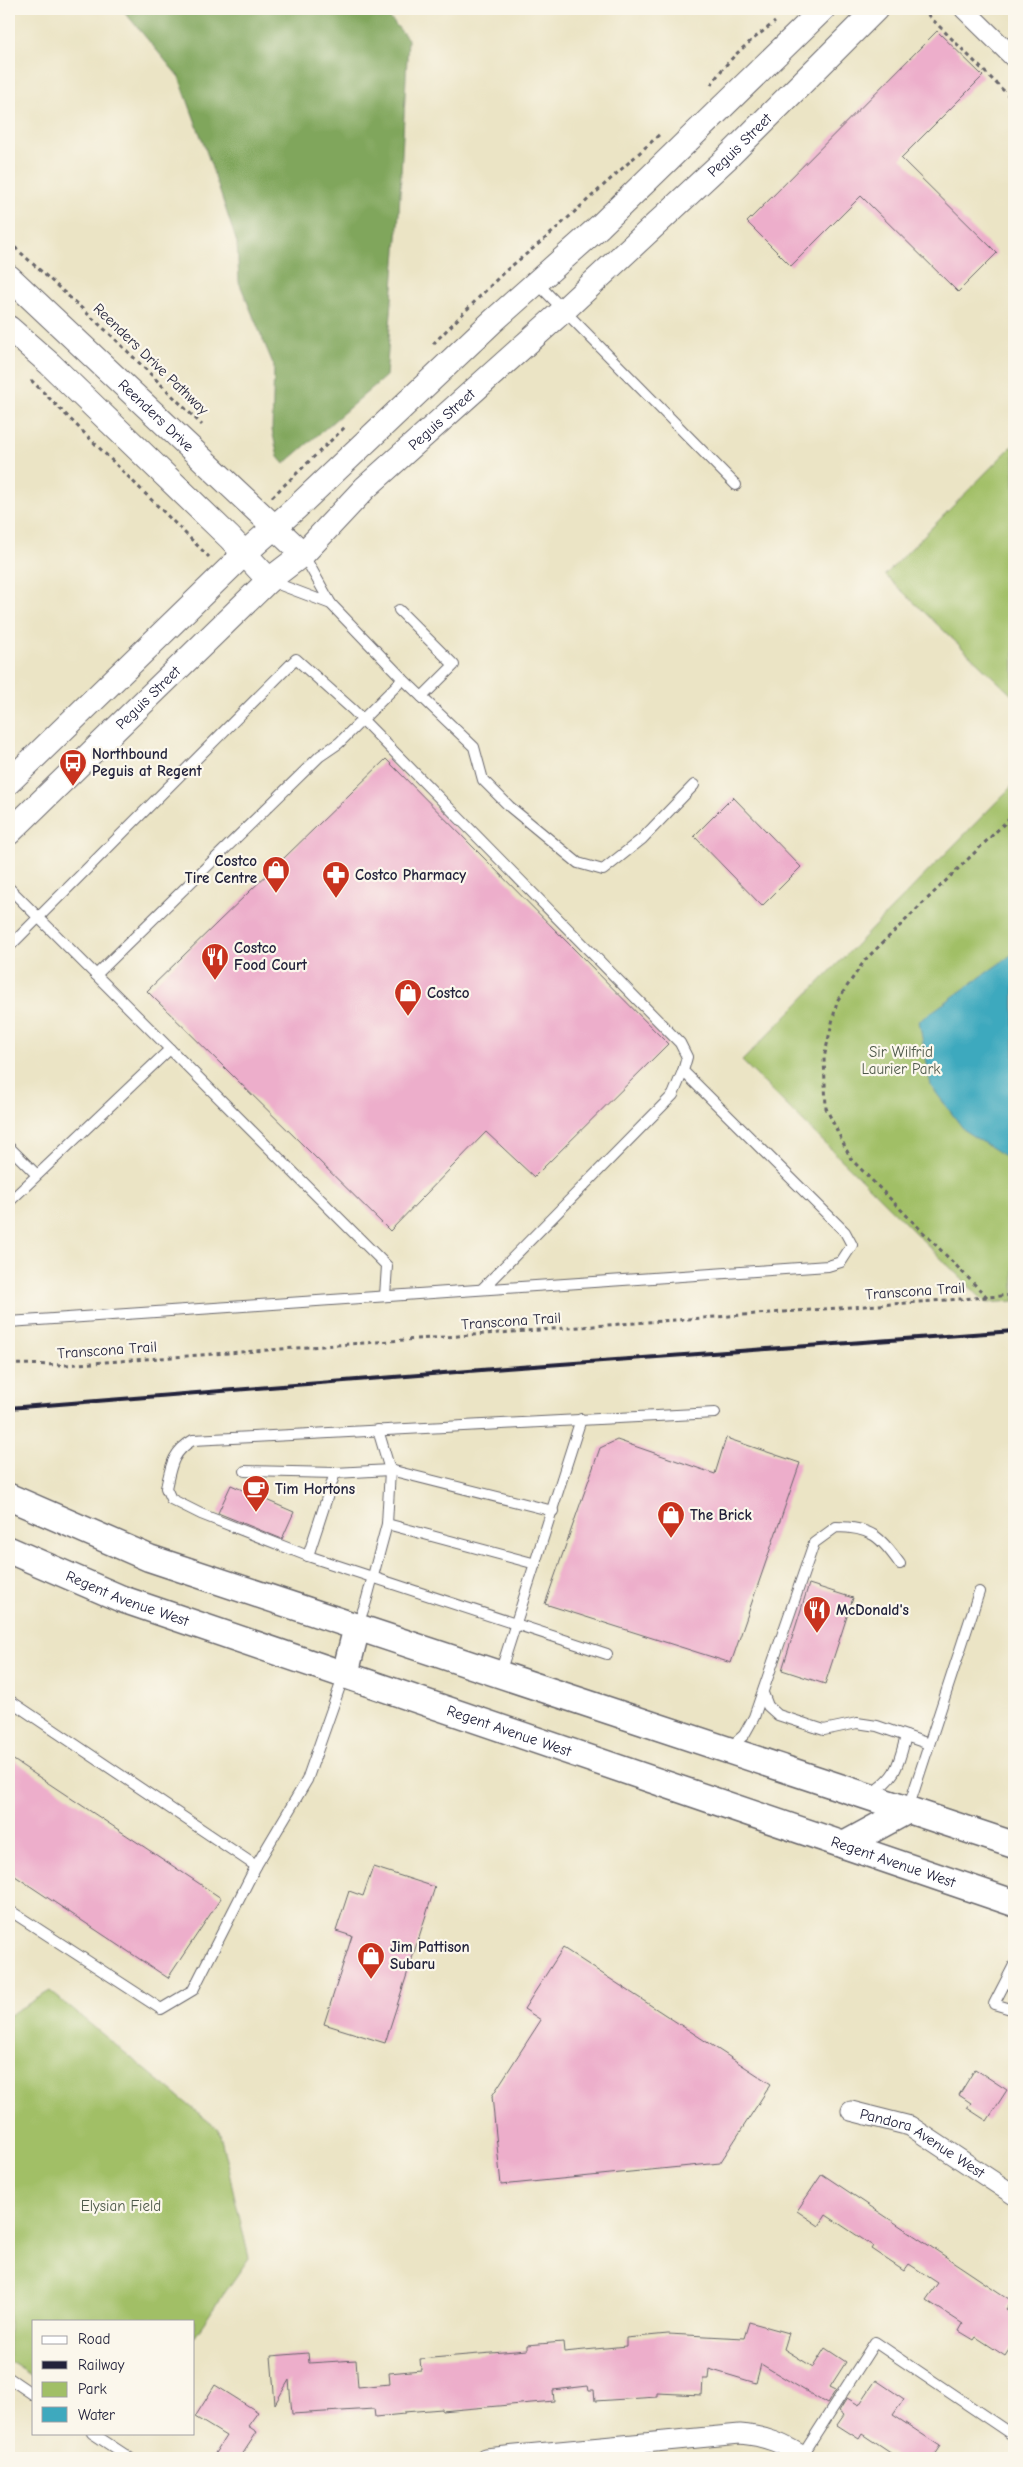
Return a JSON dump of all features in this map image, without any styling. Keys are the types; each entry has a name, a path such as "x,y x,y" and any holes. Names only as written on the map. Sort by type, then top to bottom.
{"main road":[{"path":"9,1497 148,1558 1014,1845"},
{"name":"Regent Avenue West","path":"9,1550 122,1599 1014,1903"},
{"path":"345,1674 357,1627"},
{"path":"844,1845 908,1810"}],"street":[{"path":"9,782 245,553 274,528 492,322 600,226 823,9"},
{"name":"Peguis Street","path":"9,833 270,580 303,554 365,488 564,310 726,159 876,9"},
{"path":"964,9 1014,58"},
{"name":"Reenders Drive","path":"9,277 303,554"},
{"path":"9,328 50,364 245,553 270,580"},
{"name":"Pandora Avenue West","path":"851,2111 910,2126 1014,2195"},
{"path":"485,2458 740,2434 761,2436 775,2440 804,2457"}],"lane":[{"path":"537,282 736,485"},
{"path":"303,554 331,604 402,679 474,747 483,780 510,806 578,863 603,870 642,839 694,785"},
{"path":"270,580 331,604"},
{"path":"399,610 454,665 422,697"},
{"path":"9,947 296,658 363,720 680,1042 687,1057 673,1095 482,1289"},
{"path":"96,975 320,756 339,743 363,720 402,679"},
{"path":"9,888 388,1266 386,1296"},
{"path":"9,1202 36,1174 170,1050"},
{"path":"9,1322 821,1266 842,1262 852,1245 845,1232 683,1071"},
{"path":"9,1147 36,1174"},
{"path":"607,1654 308,1556 201,1514 171,1499 166,1488 170,1470 180,1447 193,1440 715,1413"},
{"path":"500,1674 581,1419"},
{"path":"357,1627 387,1524 390,1470 378,1430"},
{"path":"246,1471 335,1472 390,1470 553,1511"},
{"path":"308,1556 335,1472"},
{"path":"387,1524 536,1564"},
{"path":"726,1749 744,1734 754,1717 814,1543 836,1527 864,1530 887,1545 900,1564"},
{"path":"908,1810 980,1592"},
{"path":"9,1910 161,2009 193,1990 256,1866 307,1780 345,1674"},
{"path":"763,1693 768,1706 778,1715 824,1730 857,1723 878,1726 930,1744"},
{"path":"9,1700 256,1866"},
{"path":"867,1796 889,1782 899,1763 906,1736"},
{"path":"1014,1965 994,2004 1014,2010"},
{"path":"804,2457 875,2342 1014,2436"},
{"path":"9,2378 32,2394"},
{"path":"94,2434 130,2458"}],"path":[{"path":"922,9 1014,101"},
{"name":"Reenders Drive Pathway","path":"9,242 112,336 208,431"},
{"path":"24,373 209,558"},
{"path":"269,489 277,491"},
{"path":"987,1297 851,1159 826,1108 824,1058 837,1001 865,960 1014,814"},
{"name":"Transcona Trail","path":"9,1364 65,1365 1014,1295"}],"green space":[{"path":"122,9 382,9 408,39 399,213 386,376 284,464 278,457 272,430 274,366 239,282 237,243 208,156 179,77"},
{"path":"1014,444 1014,697 885,575"},
{"name":"Sir Wilfrid Laurier Park","path":"1014,784 1014,1301 986,1303 742,1061"},
{"name":"Elysian Field","path":"50,1991 219,2130 249,2258 195,2336 195,2320 32,2320 32,2376 9,2361 9,2015"}],"water":[{"path":"1014,953 1014,1162 965,1131 931,1086 919,1021"}],"building":[{"path":"937,31 983,76 901,158 997,253 958,292 861,196 791,266 747,222"},
{"name":"Costco","path":"386,759 668,1044 534,1177 486,1132 390,1231 147,991"},
{"path":"733,797 801,867 762,906 694,836"},
{"name":"The Brick","path":"726,1438 800,1463 731,1663 545,1604 600,1448 617,1440 715,1474"},
{"name":"Tim Hortons","path":"231,1485 294,1512 282,1539 218,1513"},
{"name":"McDonald's","path":"809,1584 853,1598 825,1684 782,1670"},
{"path":"9,1757 221,1898 168,1978 9,1872"},
{"name":"Jim Pattison Subaru","path":"373,1867 435,1887 385,2043 324,2024 352,1936 336,1931 349,1891 363,1896"},
{"path":"563,1948 771,2084 720,2163 501,2185 492,2096 541,2020 524,2009"},
{"path":"975,2069 1007,2090 987,2121 967,2108 971,2103 959,2095"},
{"path":"822,2174 1012,2301 1006,2309 1014,2315 1014,2342 1005,2356 976,2337 974,2340 959,2331 963,2324 926,2300 938,2283 909,2264 904,2271 871,2249 873,2246 826,2215 819,2226 797,2211"},
{"path":"749,2322 789,2333 784,2349 813,2367 825,2348 846,2362 830,2387 836,2390 827,2404 761,2364 756,2383 709,2369 708,2379 703,2379 702,2395 657,2393 657,2397 595,2401 594,2390 589,2390 588,2386 553,2390 554,2401 442,2411 442,2409 404,2412 404,2414 375,2417 374,2409 292,2414 289,2380 275,2404 271,2356 308,2353 309,2363 356,2360 358,2387 390,2384 389,2373 421,2370 420,2359 527,2350 527,2345 563,2342 564,2352 626,2346 626,2338 668,2334 744,2338"},
{"path":"876,2380 904,2399 893,2415 940,2446 932,2458 898,2458 862,2434 859,2439 837,2425 844,2415 839,2411 847,2398 859,2405"},
{"path":"215,2385 258,2412 248,2426 257,2432 240,2458 212,2458 226,2436 195,2417"}],"railway":[{"path":"9,1408 506,1368 1014,1331"}],"place":[{"name":"Northbound Peguis at Regent","path":"73,787"},
{"name":"Costco Tire Centre","path":"276,894"},
{"name":"Costco Pharmacy","path":"336,899"},
{"name":"Costco Food Court","path":"215,981"},
{"name":"Costco","path":"408,1017"},
{"name":"Tim Hortons","path":"256,1513"},
{"name":"The Brick","path":"671,1539"},
{"name":"McDonald's","path":"817,1634"},
{"name":"Jim Pattison Subaru","path":"371,1980"}]}
